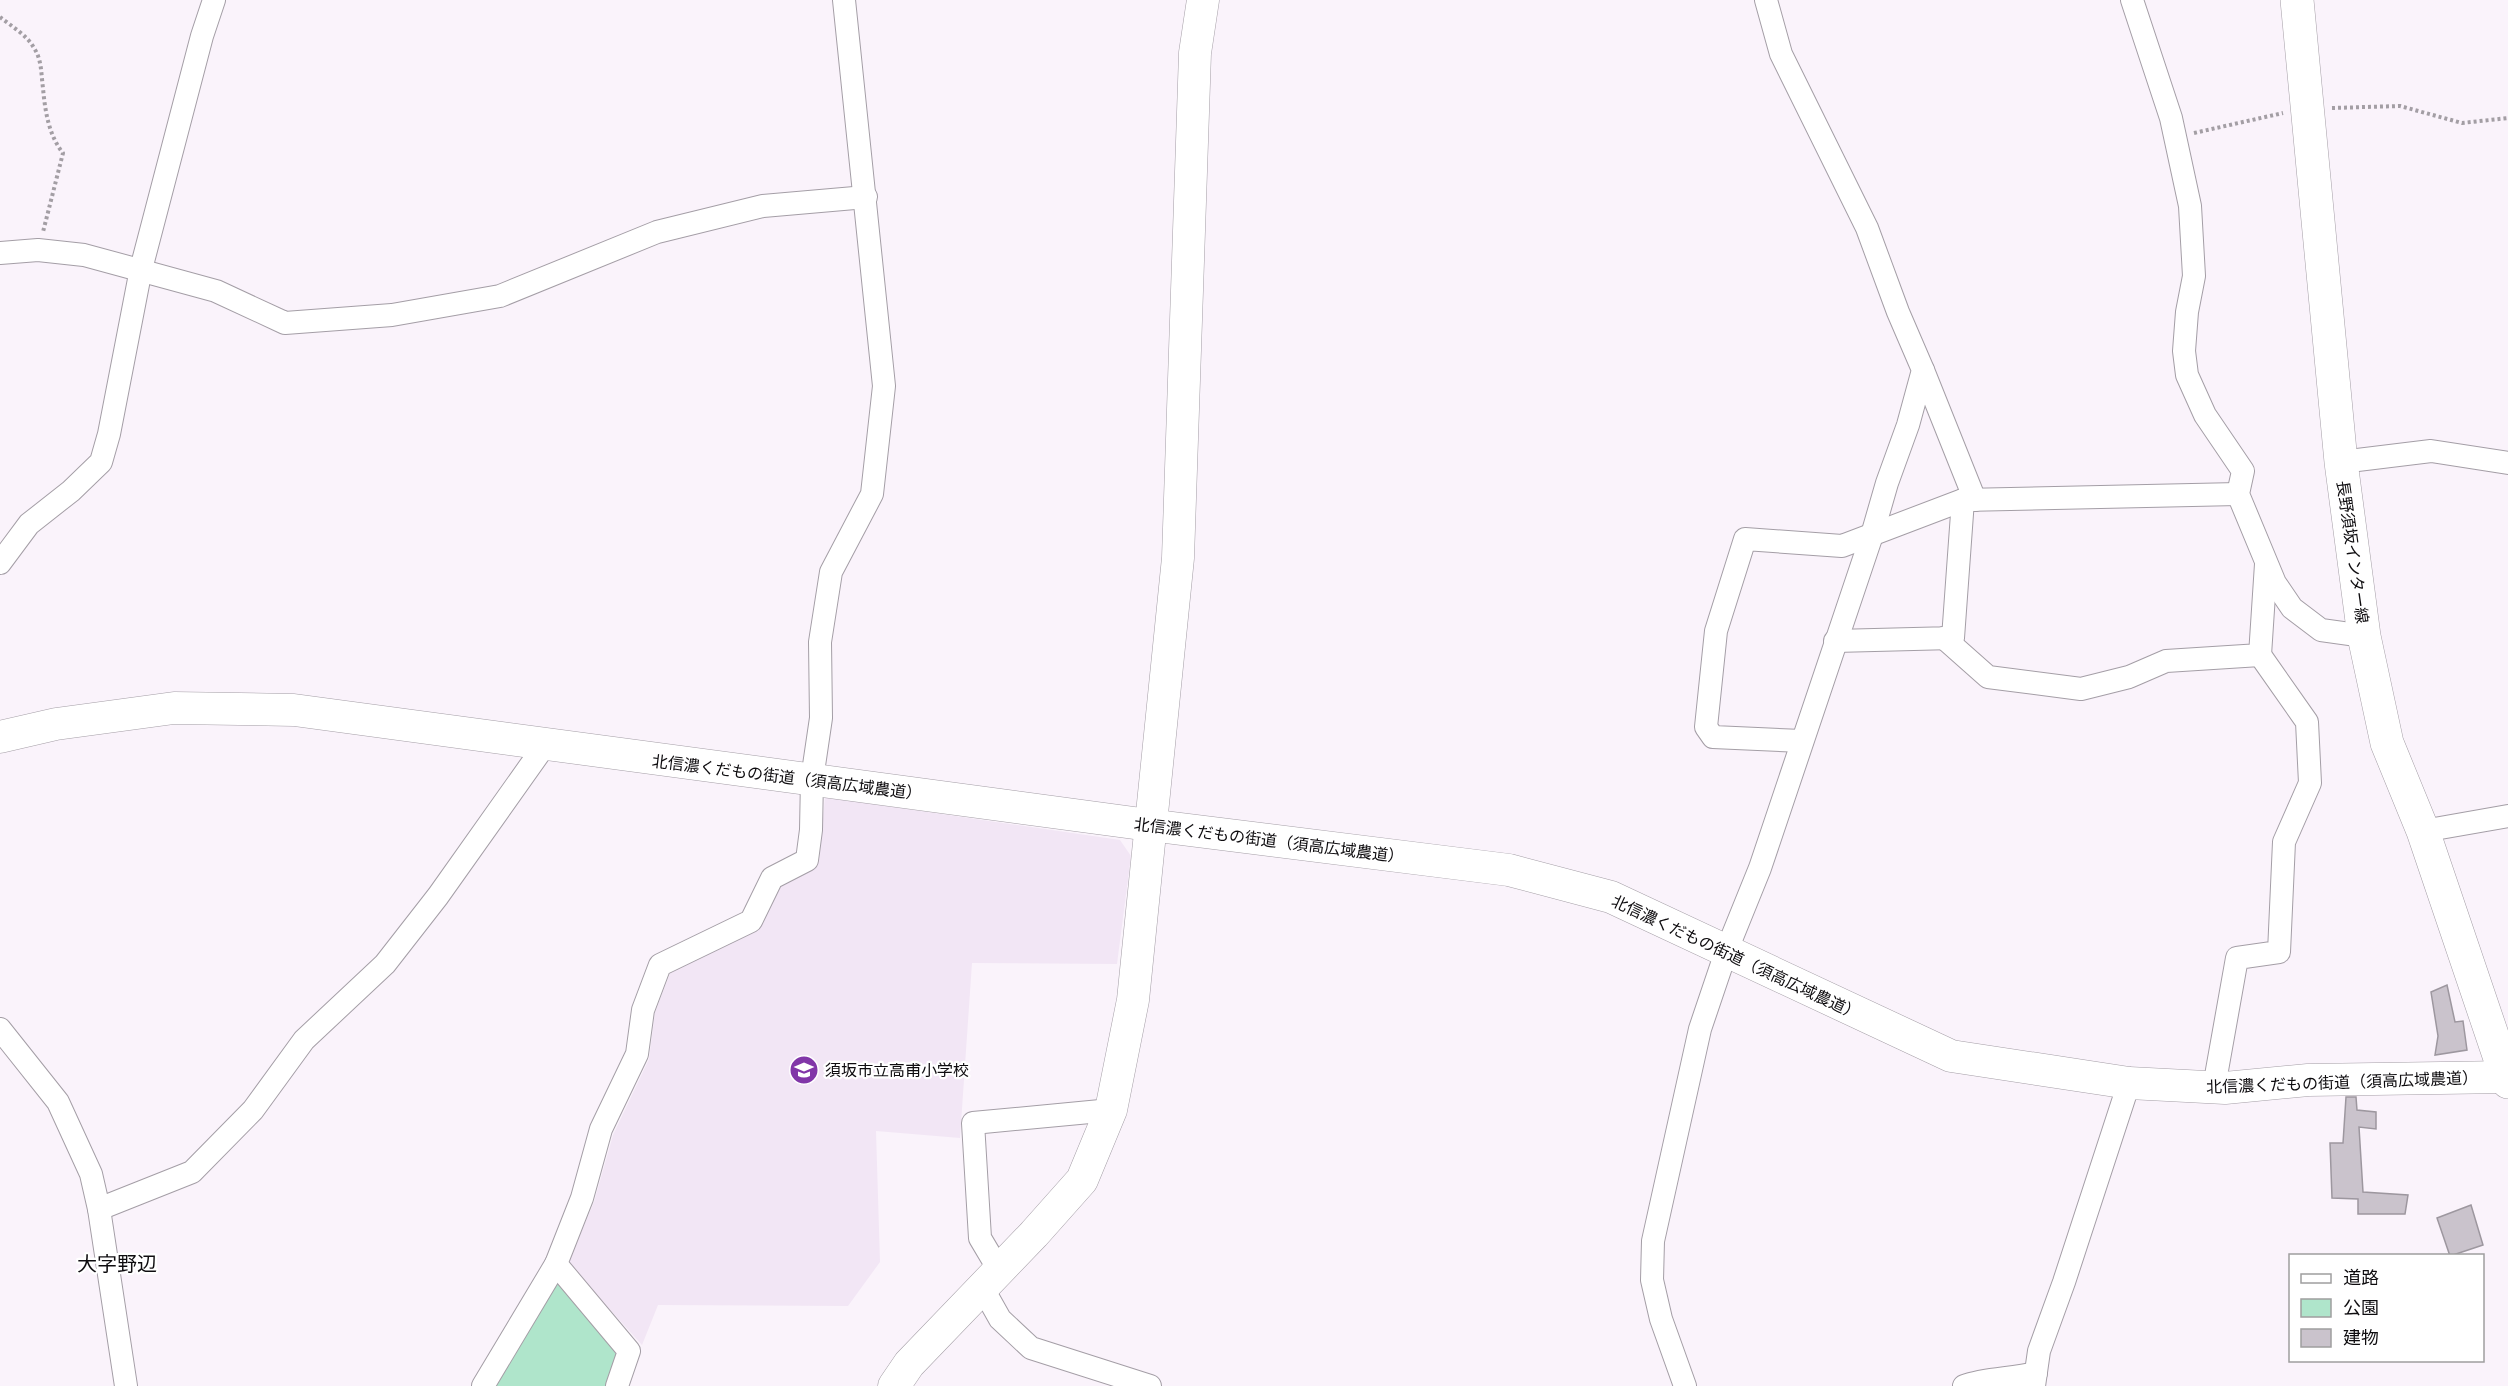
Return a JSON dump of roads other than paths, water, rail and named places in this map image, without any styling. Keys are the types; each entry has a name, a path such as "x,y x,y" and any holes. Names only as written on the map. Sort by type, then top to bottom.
{"main road":[{"name":"長野須坂インター線","path":"2297,0 2341,462 2364,636 2387,742 2423,831 2508,1079"}],"street":[{"path":"0,563 29,524 71,491 101,462 109,434 141,269 202,36 214,0"},
{"path":"483,1386 556,1264 582,1198 601,1129 637,1054 643,1010 660,965 751,921 772,878 807,860 811,830 812,779 821,718 820,642 831,572 872,494 884,386 844,0"},
{"path":"894,1386 909,1364 1082,1180 1111,1110 1133,1000 1149,825 1178,558 1196,53 1203,0"},
{"path":"1766,0 1781,54 1867,228 1898,312 1923,370 1969,500 1953,638 1835,641"},
{"path":"2132,0 2171,118 2190,206 2194,276 2187,312 2184,351 2187,375 2205,415 2242,471 2238,494 2274,583 2292,608 2321,630 2364,636"},
{"path":"0,253 38,250 84,255 141,269 216,291 285,323 392,315 500,296 657,232 764,206 866,197"},
{"path":"1685,1386 1661,1319 1652,1280 1653,1241 1700,1029 1726,952 1760,868 1872,535 1887,483 1908,425 1923,370"},
{"path":"2341,462 2431,451 2508,464"},
{"path":"1802,741 1713,737 1706,727 1716,631 1745,539 1842,546 1969,500 2238,494"},
{"path":"2214,1087 2237,958 2279,952 2284,842 2310,783 2307,722 2260,656 2266,563"},
{"path":"1944,639 1988,677 2081,688 2129,677 2166,661 2260,656"},
{"name":"北信濃くだもの街道（須高広域農道）","path":"0,737 56,724 174,708 294,710 1149,825 1509,870 1611,897 1951,1056 2129,1083 2214,1087 2308,1080 2508,1079"},
{"path":"99,1209 192,1172 253,1110 304,1040 392,955 438,896 545,745"},
{"path":"2423,831 2508,816"},
{"path":"0,1029 58,1102 91,1174 99,1209 126,1386"},
{"path":"1964,1386 1978,1381 2035,1380 2039,1351 2072,1260 2129,1083"},
{"path":"1111,1110 973,1123 980,1238 1000,1319 1031,1348 1150,1386"},
{"path":"556,1264 629,1351 617,1386"}],"place":[{"name":"須坂市立高甫小学校","path":"804,1070"}],"district":[{"name":"大字野辺","path":"117,1264"}]}
